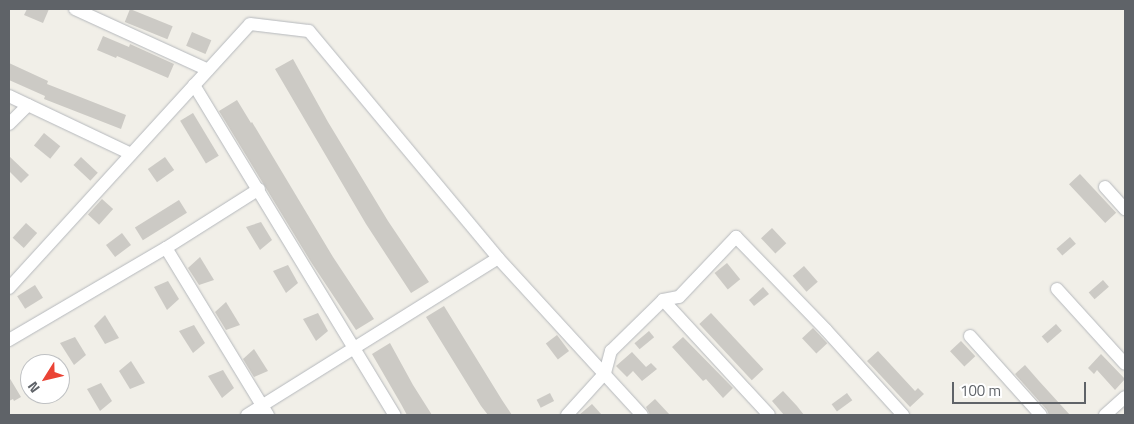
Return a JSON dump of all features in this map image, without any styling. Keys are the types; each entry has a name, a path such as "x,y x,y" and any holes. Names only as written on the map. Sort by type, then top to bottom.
{"street":[{"path":"75,9 208,70"},
{"path":"9,288 250,24 308,31 498,258 642,415"},
{"path":"194,85 395,415"},
{"path":"9,96 131,154"},
{"path":"9,124 28,105"},
{"path":"1105,187 1125,209"},
{"path":"9,340 166,248 259,189"},
{"path":"567,415 605,373 611,351 663,300 679,297 736,237 826,330 903,415"},
{"path":"166,248 265,410"},
{"path":"246,415 265,410 354,348 498,258"},
{"path":"1057,289 1125,364"},
{"path":"663,300 769,415"},
{"path":"970,336 1041,415"},
{"path":"1105,415 1125,397"}],"building":[{"path":"27,9 49,9 43,23 24,15"},
{"path":"130,9 173,26 167,39 125,22"},
{"path":"192,32 211,40 205,54 186,46"},
{"path":"103,36 129,47 130,44 174,64 168,78 117,56 116,58 97,50"},
{"path":"293,59 328,122 388,221 429,282 411,293 366,224 275,69"},
{"path":"9,63 48,81 47,84 126,115 121,129 44,99 45,96 9,80"},
{"path":"237,100 333,257 374,319 356,330 311,262 219,111"},
{"path":"193,113 219,156 206,164 180,121"},
{"path":"44,133 60,146 50,159 34,145"},
{"path":"9,156 29,175 21,183 9,171"},
{"path":"81,157 98,173 90,181 73,165"},
{"path":"165,157 174,170 157,182 148,169"},
{"path":"1080,174 1116,213 1105,223 1069,184"},
{"path":"102,199 113,209 99,225 88,215"},
{"path":"179,200 187,213 143,240 135,228"},
{"path":"261,222 272,240 260,250 246,227"},
{"path":"26,223 37,233 24,248 13,238"},
{"path":"772,228 786,243 775,254 761,238"},
{"path":"122,233 131,245 115,257 106,245"},
{"path":"1070,237 1076,244 1062,256 1056,249"},
{"path":"200,257 214,280 199,285 188,268"},
{"path":"727,263 740,279 728,289 715,273"},
{"path":"288,265 298,283 286,293 273,271"},
{"path":"804,266 818,282 806,292 793,276"},
{"path":"1103,280 1109,287 1095,299 1089,292"},
{"path":"168,281 179,299 167,310 154,287"},
{"path":"35,285 43,298 25,309 17,296"},
{"path":"763,287 769,294 754,306 749,300"},
{"path":"226,302 240,325 226,330 215,312"},
{"path":"444,306 512,415 488,415 481,406 426,317"},
{"path":"318,313 328,331 316,341 303,319"},
{"path":"711,313 764,369 752,380 699,324"},
{"path":"105,315 119,338 105,344 94,326"},
{"path":"1056,324 1062,331 1048,343 1042,336"},
{"path":"194,325 205,343 193,353 179,331"},
{"path":"813,328 827,343 816,354 802,338"},
{"path":"649,331 654,337 640,349 634,343"},
{"path":"557,335 569,351 558,359 546,343"},
{"path":"75,337 86,355 74,365 70,359 70,354 67,354 60,343"},
{"path":"683,337 733,388 723,398 706,379 703,381 672,347"},
{"path":"961,341 975,356 964,367 950,351"},
{"path":"390,343 432,415 407,415 372,354"},
{"path":"254,349 268,371 254,377 243,359"},
{"path":"878,351 915,391 918,388 924,394 910,407 867,361"},
{"path":"632,352 646,367 651,363 657,369 642,381 633,371 627,377 616,366"},
{"path":"1101,354 1125,379 1115,390 1097,370 1094,374 1088,368"},
{"path":"131,361 145,383 130,389 119,371"},
{"path":"1025,365 1070,415 1049,415 1047,410 1015,374"},
{"path":"223,370 234,388 222,398 208,376"},
{"path":"9,377 20,398 9,401"},
{"path":"101,383 112,401 100,411 87,389"},
{"path":"783,391 804,415 784,415 772,401"},
{"path":"550,393 554,401 541,408 537,400"},
{"path":"847,393 852,400 837,411 832,404"},
{"path":"655,399 670,415 650,415 646,407"},
{"path":"592,404 602,415 579,415"}]}
